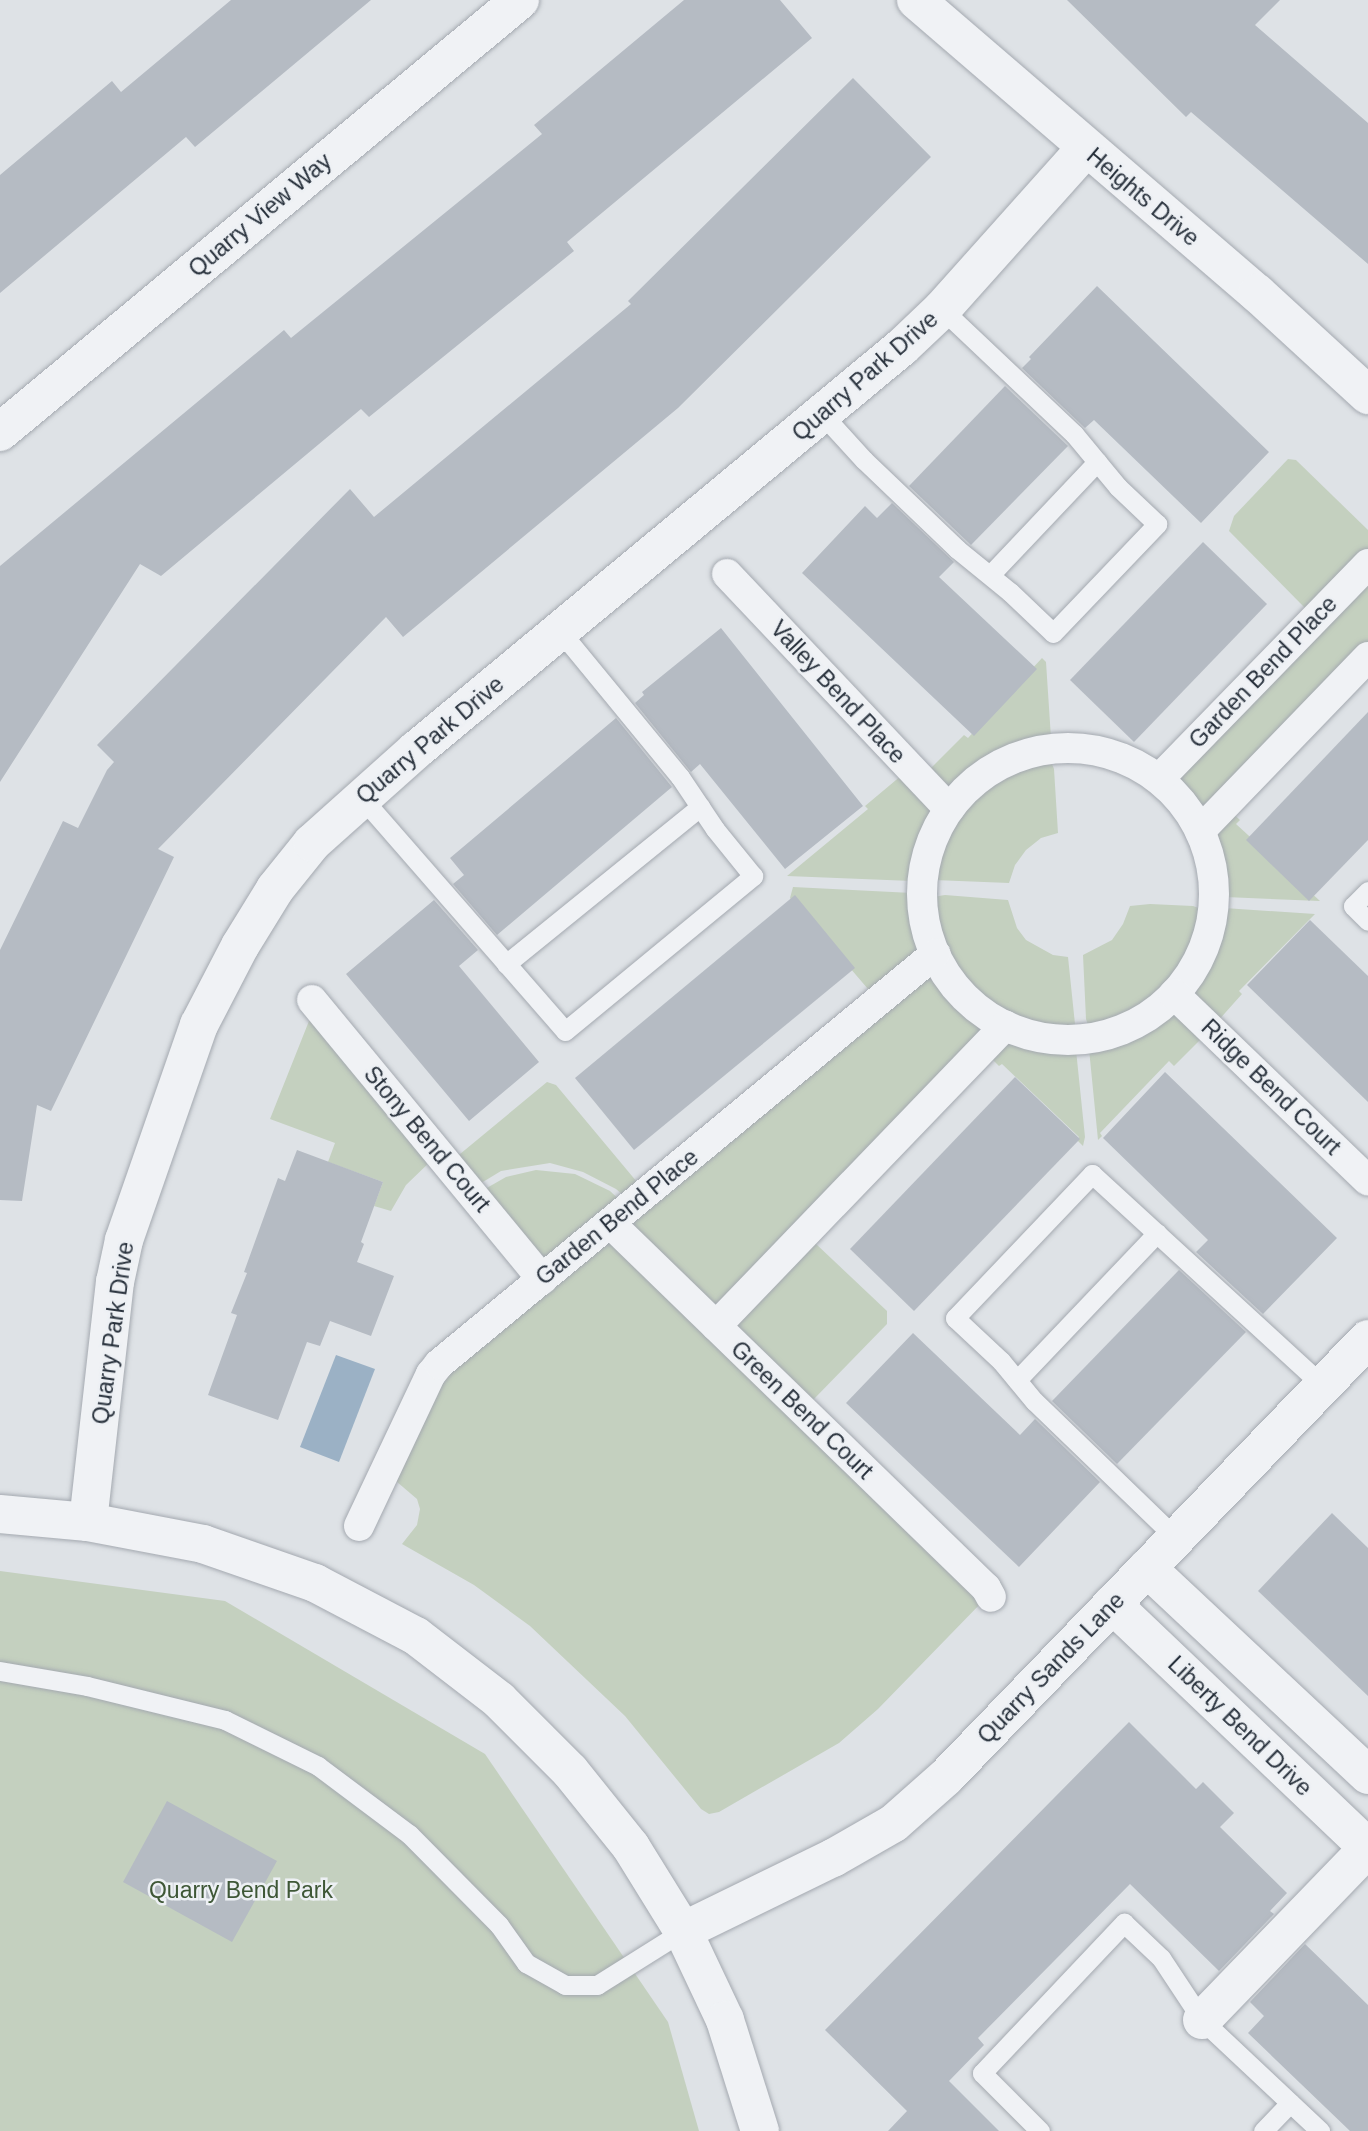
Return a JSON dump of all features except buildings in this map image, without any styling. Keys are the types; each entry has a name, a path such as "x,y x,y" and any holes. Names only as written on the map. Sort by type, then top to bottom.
{"street":[{"name":"Quarry View Way","path":"0,432 520,0"},
{"name":"Heights Drive","path":"916,0 1086,149 1257,293 1368,396"},
{"name":"Quarry Park Drive","path":"88,1522 115,1282 124,1240 199,1025 240,946 275,889 312,843 361,797 902,347 942,309 1086,149"},
{"name":"Garden Bend Place","path":"1159,779 1368,564"},
{"name":"Valley Bend Place","path":"727,575 949,809"},
{"path":"1200,831 1368,657"},
{"path":"1057,748 1111,754 1159,779 1189,811 1200,831 1209,854 1214,902 1202,951 1174,994 1132,1025 1082,1040 1030,1035 1005,1026 983,1013 964,996 935,954 927,933 922,888 926,860 949,809 971,786 997,767 1026,755 1057,748"},
{"name":"Garden Bend Place","path":"359,1526 431,1374 935,954"},
{"name":"Ridge Bend Court","path":"1174,994 1368,1181"},
{"name":"Stony Bend Court","path":"312,1000 542,1279"},
{"path":"716,1326 1005,1026"},
{"name":"Green Bend Court","path":"610,1223 986,1588 991,1597"},
{"name":"Quarry Sands Lane","path":"684,1931 833,1858 894,1823 946,1777 1368,1339"},
{"path":"0,1514 88,1522 203,1544 316,1583 416,1636 499,1699 569,1771 631,1847 684,1931 725,2020 760,2131"},
{"path":"1147,1568 1368,1775"},
{"name":"Liberty Bend Drive","path":"1112,1604 1368,1848"},
{"path":"1202,2020 1368,1848"}],"lane":[{"path":"822,414 864,460 957,549 1053,632 1157,524 1074,434 942,309"},
{"path":"990,575 1097,462"},
{"path":"361,797 565,1031 753,876 680,777 561,632"},
{"path":"506,964 700,807"},
{"path":"1368,891 1353,906 1368,921"},
{"path":"1176,1538 1034,1401 956,1318 1092,1174 1323,1385"},
{"path":"1017,1380 1157,1233"},
{"path":"0,1671 87,1686 225,1720 318,1766 409,1833 499,1925 526,1963 565,1985 597,1985 684,1931"},
{"path":"1040,2131 982,2073 1124,1923 1161,1958 1202,2020 1320,2131"},
{"path":"1263,2131 1290,2103"}],"green space":[{"path":"1288,459 1296,460 1368,530 1368,555 1305,608 1229,531 1234,516"},
{"path":"1368,572 1368,649 1204,818 1169,777"},
{"path":"1042,658 1046,662 1051,738 1020,744 991,757 968,774 948,794 927,772 964,735 968,738"},
{"path":"1050,759 1054,769 1058,833 1041,838 1026,850 1015,865 1009,883 934,880 937,856 947,833 959,812 976,793 998,777 1023,765"},
{"path":"902,775 935,811 920,845 912,881 787,876 868,809 865,806"},
{"path":"1228,809 1240,820 1236,824 1320,901 1225,897 1222,860 1210,828"},
{"path":"793,887 912,893 915,926 925,955 874,996 790,898"},
{"path":"945,895 1008,900 1017,928 1026,940 1053,955 1068,957 1075,1024 1073,1030 1046,1028 1019,1021 995,1008 973,991 955,970 935,923 933,897"},
{"path":"1130,906 1193,906 1204,910 1197,938 1186,964 1169,986 1146,1006 1119,1020 1089,1028 1086,1019 1083,955 1112,940 1123,924"},
{"path":"1224,908 1315,914 1239,991 1242,994 1217,1022 1189,995 1213,956"},
{"path":"929,966 956,1003 992,1032 721,1312 621,1220"},
{"path":"1175,1009 1203,1037 1174,1066 1169,1061 1100,1133 1102,1136 1098,1140 1089,1049 1129,1038"},
{"path":"311,1016 434,1158 406,1185 391,1211 374,1206 383,1182 328,1162 335,1143 270,1119"},
{"path":"1004,1036 1035,1047 1076,1050 1085,1137 1083,1146 1077,1140 1079,1137 1002,1064 999,1066 986,1053"},
{"path":"547,1082 556,1085 637,1182 629,1200 616,1189 583,1172 550,1163 501,1171 473,1188 454,1159"},
{"path":"536,1170 575,1174 610,1191 624,1204 549,1265 478,1193 506,1177"},
{"path":"606,1234 984,1600 878,1709 839,1743 719,1812 709,1814 701,1809 625,1716 530,1626 474,1585 402,1544 417,1525 420,1509 417,1499 390,1476 431,1384"},
{"path":"815,1243 887,1311 887,1324 813,1400 731,1332"},
{"name":"Quarry Bend Park","path":"0,1571 225,1601 485,1754 668,2022 699,2131 0,2131"}],"water":[{"path":"336,1355 375,1369 339,1462 300,1447"}]}
